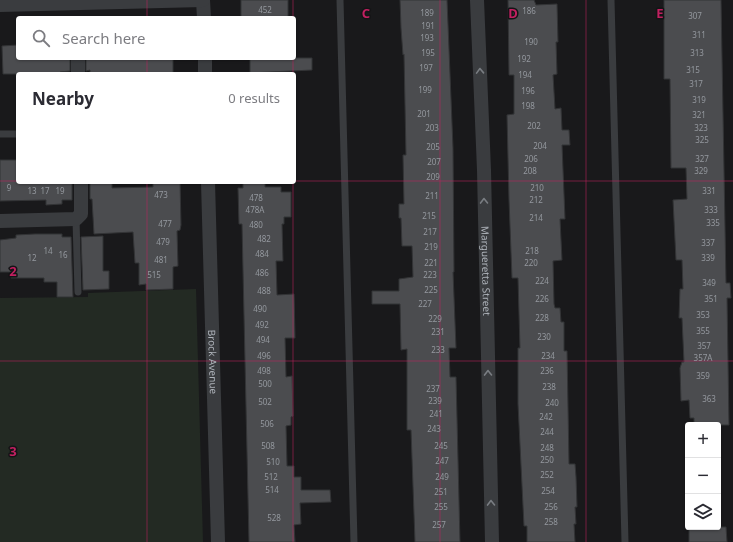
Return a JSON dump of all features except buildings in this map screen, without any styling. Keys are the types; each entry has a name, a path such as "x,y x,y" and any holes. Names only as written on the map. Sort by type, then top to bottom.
{"street":[{"path":"0,5 80,6 203,0 204,16"},
{"name":"Margueretta Street","path":"477,0 484,170 492,542"},
{"path":"78,60 78,72"},
{"path":"205,60 205,72"},
{"path":"0,221 76,219 81,214 81,184"},
{"name":"Brock Avenue","path":"208,184 218,542"}],"lane":[{"path":"340,0 354,542"},
{"path":"611,0 625,542"},
{"path":"0,134 16,134"},
{"path":"76,219 78,292"}],"shaded area":[{"path":"196,289 203,542 0,542 0,298 88,297 88,293"}]}
